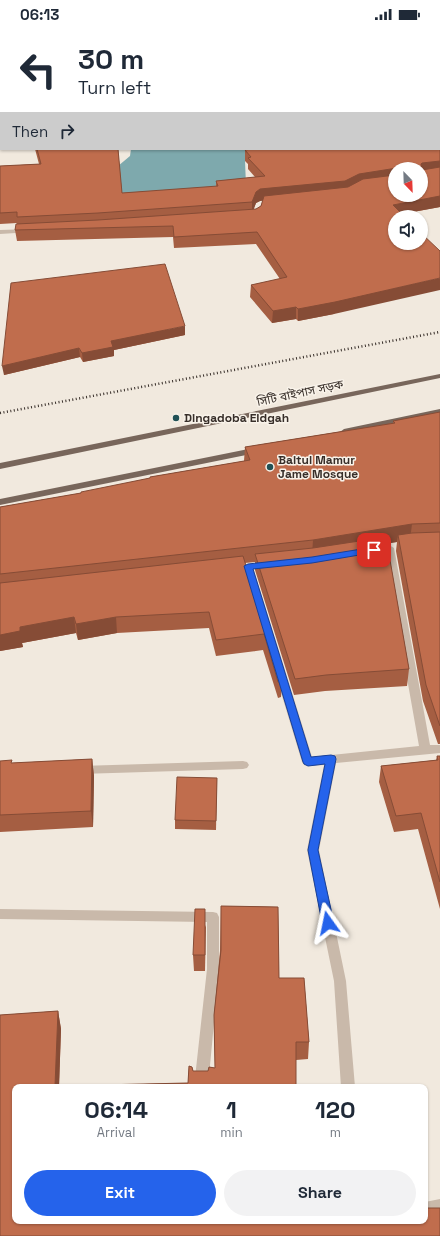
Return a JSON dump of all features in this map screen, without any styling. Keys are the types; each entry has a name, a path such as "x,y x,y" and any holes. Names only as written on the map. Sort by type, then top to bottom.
{"main road":[{"name":"সিটি বাইপাস সড়ক","path":"0,466 440,376"},
{"path":"333,434 440,411"},
{"path":"0,502 264,449"}],"street":[{"path":"0,232 37,231"},
{"path":"389,548 425,750"},
{"path":"248,566 308,762 440,749"},
{"path":"331,759 313,850 340,981 348,1084"},
{"path":"70,770 242,765"},
{"path":"0,914 213,917 214,969 201,1084"},
{"path":"428,1208 440,1206"}],"water":[{"path":"131,150 283,150 287,154 245,161 246,185 81,197 130,156"}],"building":[{"path":"37,150 118,150 122,193 218,186 216,181 265,176 248,158 251,157 245,150 440,150 440,161 388,162 388,169 359,174 345,181 260,189 256,192 252,202 17,217 17,212 0,213 0,166 41,164"},
{"path":"440,167 440,196 428,198 428,169"},
{"path":"388,176 388,202 409,202 393,205 398,210 388,210 388,250 428,250 428,240 440,251 440,278 335,302 298,309 296,307 273,311 251,285 287,277 257,232 174,237 173,226 15,230 16,224 256,209 261,206 264,196 348,187 363,179"},
{"path":"165,264 185,326 111,341 113,347 82,353 79,348 2,366 11,283"},
{"path":"440,412 440,523 412,524 313,540 0,574 0,507 81,493 150,477 250,460 245,447 395,423 393,421"},
{"path":"440,532 440,726 426,685 398,535"},
{"path":"386,537 409,669 326,675 295,679 255,554 313,548"},
{"path":"243,556 282,681 278,682 264,634 216,640 209,612 116,617 76,624 74,617 20,627 20,631 0,635 0,583"},
{"path":"437,756 440,756 440,882 421,813 396,816 381,766 438,760"},
{"path":"92,759 91,811 0,815 0,761 12,760 11,763"},
{"path":"177,777 217,778 216,821 175,820"},
{"path":"221,906 278,907 279,978 304,978 309,1042 296,1042 296,1084 144,1084 188,1083 189,1066 192,1067 193,1071 208,1071 209,1067 215,1068 214,1015 221,950"},
{"path":"195,909 205,909 205,955 193,955"},
{"path":"58,1011 55,1084 12,1084 12,1224 428,1224 428,1208 440,1208 440,1236 0,1236 0,1015"}],"railway":[{"path":"0,413 440,332"}],"place":[{"name":"Dingadoba Eidgah","path":"176,418"},
{"name":"Baitul Mamur Jame Mosque","path":"270,467"}],"route":[{"path":"328,923 313,850 331,759 308,762 248,566 312,560 374,550"}]}
